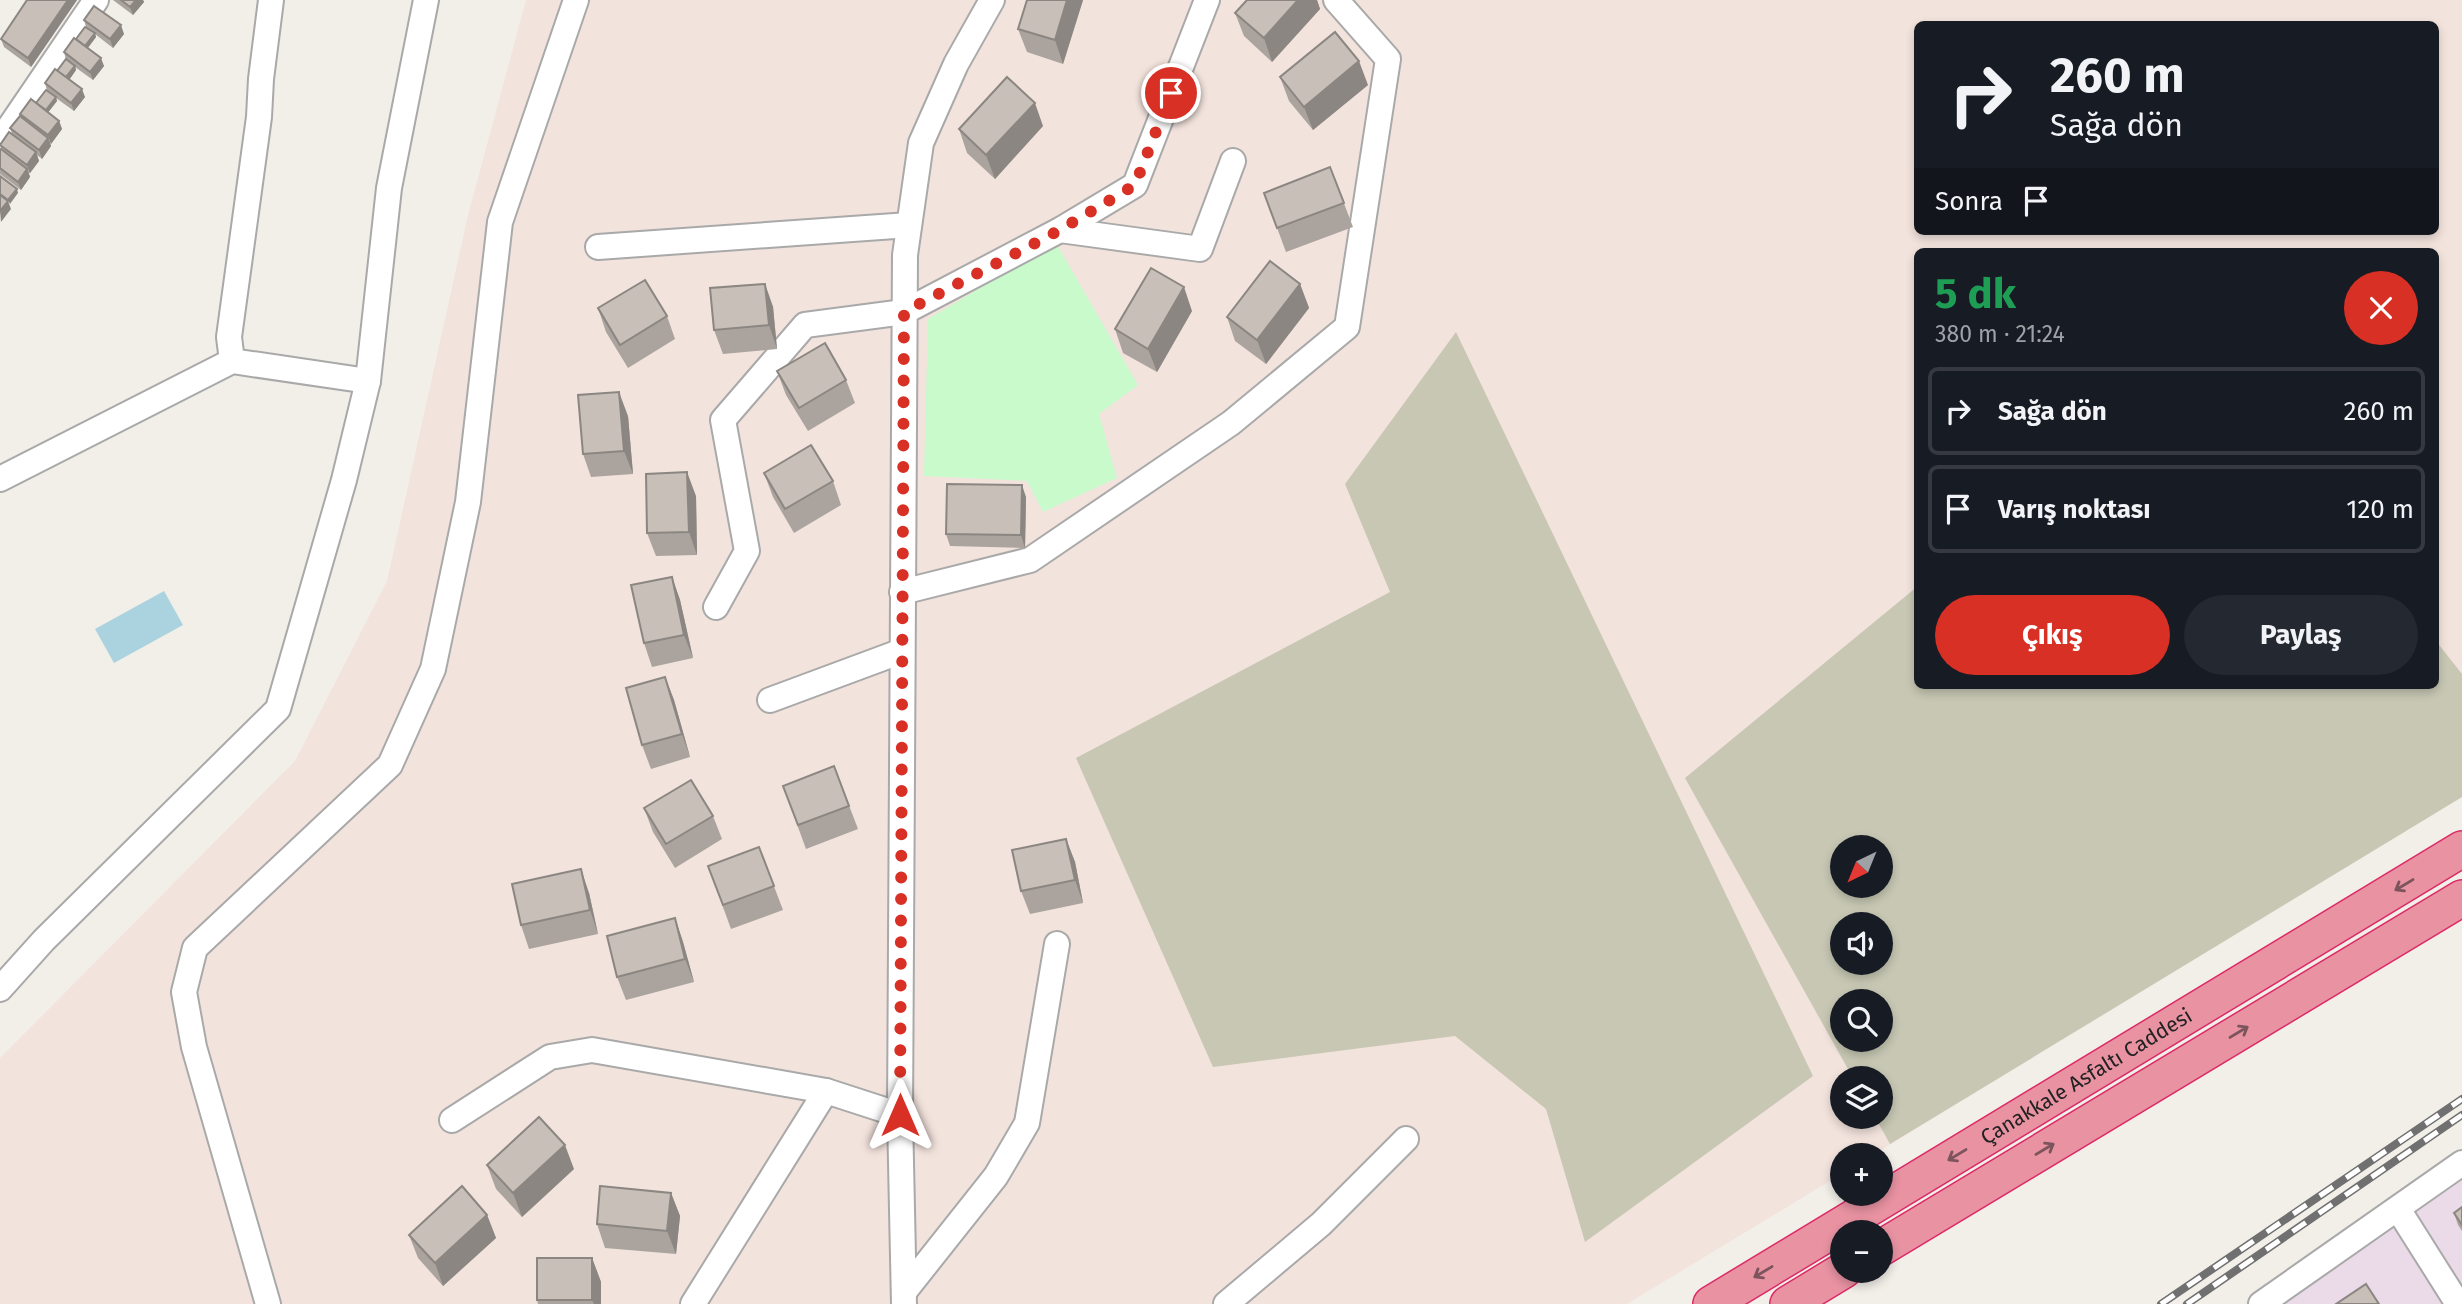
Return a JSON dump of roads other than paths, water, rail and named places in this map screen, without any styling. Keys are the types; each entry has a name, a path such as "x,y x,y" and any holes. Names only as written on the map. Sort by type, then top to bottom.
{"highway":[{"name":"Çanakkale Asfaltı Caddesi","path":"1711,1304 2462,849"},
{"name":"Çanakkale Asfaltı Caddesi","path":"1893,1241 2462,898"},
{"path":"1788,1304 1830,1278"}],"street":[{"path":"0,141 96,0"},
{"path":"232,361 229,337 248,206 271,0"},
{"path":"0,989 44,940 278,709 344,480 368,381 388,188 426,0"},
{"path":"268,1304 194,1047 184,992 195,948 390,765 433,669 468,502 500,222 576,0"},
{"path":"904,1298 900,1115 905,254 920,143 957,64 992,0"},
{"path":"716,607 747,551 723,420 805,326 904,312 1060,230 1135,185 1207,0"},
{"path":"902,592 1030,560 1231,423 1347,327 1388,59 1336,0"},
{"path":"1060,230 1200,250 1233,161"},
{"path":"598,247 909,225"},
{"path":"0,479 232,361 368,381"},
{"path":"771,700 902,651"},
{"path":"904,1298 996,1176 1027,1123 1057,943"},
{"path":"452,1120 550,1057 592,1049 826,1091 900,1115"},
{"path":"693,1304 826,1091"},
{"path":"1226,1304 1321,1224 1406,1139"},
{"path":"2261,1304 2462,1163"},
{"path":"2398,1209 2458,1304"}],"water":[{"path":"164,591 183,625 114,663 95,629"}],"railway":[{"path":"2161,1304 2462,1099"},
{"path":"2187,1304 2462,1115"}]}
